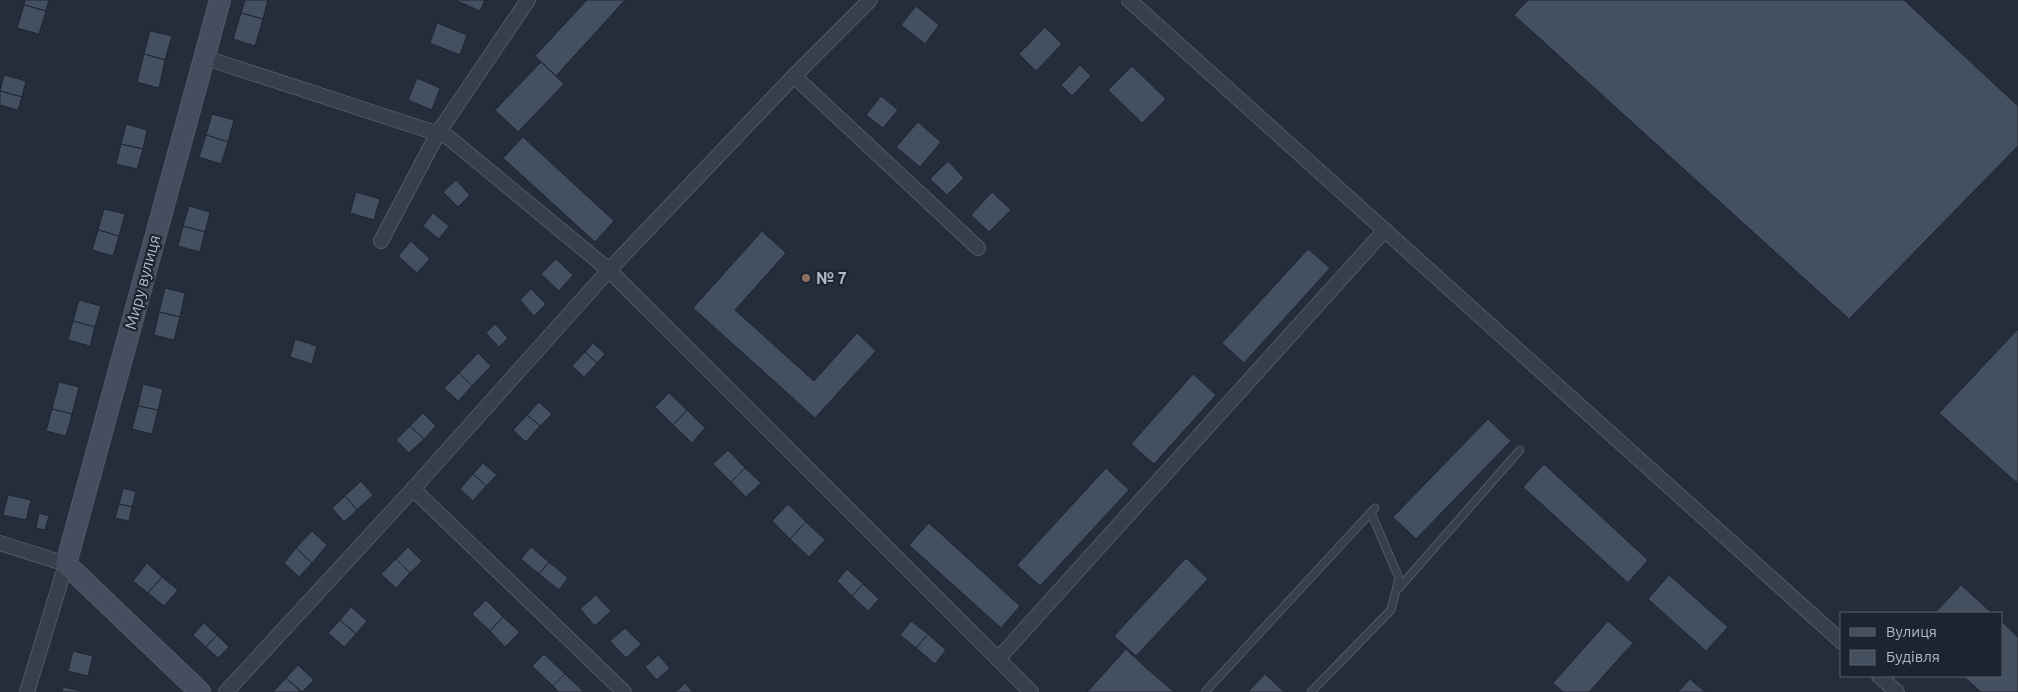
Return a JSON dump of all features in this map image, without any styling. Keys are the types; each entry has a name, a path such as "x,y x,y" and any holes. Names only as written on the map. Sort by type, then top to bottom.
{"main road":[{"name":"Миру вулиця","path":"66,564 220,0"},
{"path":"66,564 200,692"}],"street":[{"path":"381,241 438,133 528,0"},
{"path":"226,692 414,489 609,270 794,76 870,0"},
{"path":"1129,0 1840,640"},
{"path":"203,57 448,137 609,270 1031,692"},
{"path":"794,76 978,248"},
{"path":"998,660 1385,230"},
{"path":"414,489 624,692"},
{"path":"0,543 66,564 27,692"},
{"path":"1880,677 1897,692"}],"lane":[{"path":"1396,591 1520,450"},
{"path":"1205,692 1373,511 1399,578 1391,610 1311,692"}],"building":[{"path":"25,0 49,0 46,11 24,5"},
{"path":"245,0 268,0 263,19 241,13"},
{"path":"455,0 485,0 480,11"},
{"path":"587,0 625,0 556,76 535,56"},
{"path":"1528,0 1904,0 2018,106 2018,146 1849,319 1514,15"},
{"path":"24,5 46,11 39,34 17,28"},
{"path":"916,6 939,25 925,44 901,25"},
{"path":"241,13 263,19 255,46 233,39"},
{"path":"437,23 467,35 460,55 430,43"},
{"path":"1045,27 1062,44 1036,71 1019,54"},
{"path":"150,31 172,36 165,60 144,54"},
{"path":"144,54 165,60 159,88 137,82"},
{"path":"541,62 564,84 518,132 495,110"},
{"path":"1080,65 1091,76 1072,96 1061,85"},
{"path":"1132,66 1166,99 1142,123 1108,90"},
{"path":"4,75 26,81 22,97 0,91"},
{"path":"417,78 440,88 432,110 408,100"},
{"path":"0,91 22,97 18,110 0,105"},
{"path":"881,96 898,110 883,128 866,115"},
{"path":"212,114 234,120 228,142 206,135"},
{"path":"918,122 941,142 920,167 896,147"},
{"path":"126,124 147,130 143,149 121,144"},
{"path":"206,135 228,142 221,164 199,157"},
{"path":"523,137 614,221 595,242 503,158"},
{"path":"121,144 143,149 137,169 116,164"},
{"path":"948,161 964,178 947,195 930,179"},
{"path":"456,180 470,195 458,207 443,192"},
{"path":"356,192 380,199 374,220 350,213"},
{"path":"992,192 1011,210 989,232 971,215"},
{"path":"189,206 210,212 205,232 183,226"},
{"path":"104,209 125,214 119,236 98,230"},
{"path":"433,213 449,226 439,239 423,226"},
{"path":"183,226 205,232 200,252 178,246"},
{"path":"98,230 119,236 113,256 92,250"},
{"path":"762,231 786,253 735,310 814,381 857,333 876,351 815,418 693,308"},
{"path":"411,241 430,259 417,273 398,256"},
{"path":"1308,249 1330,268 1244,363 1222,343"},
{"path":"556,259 573,275 559,291 541,274"},
{"path":"165,288 185,293 180,317 159,312"},
{"path":"531,289 546,304 534,316 520,300"},
{"path":"79,300 101,306 95,327 73,321"},
{"path":"159,312 180,317 174,340 154,335"},
{"path":"73,321 95,327 90,346 68,340"},
{"path":"495,324 508,338 499,347 486,333"},
{"path":"2018,329 2018,484 1939,413"},
{"path":"295,339 317,346 312,364 290,357"},
{"path":"593,343 605,354 597,363 585,352"},
{"path":"585,352 597,363 584,377 572,366"},
{"path":"478,353 491,366 472,386 459,373"},
{"path":"459,373 472,386 458,401 444,388"},
{"path":"1193,374 1216,395 1154,464 1131,444"},
{"path":"59,382 79,387 72,414 52,409"},
{"path":"143,384 163,389 158,410 138,406"},
{"path":"669,393 687,410 673,425 655,407"},
{"path":"539,402 552,414 540,426 527,415"},
{"path":"138,406 158,410 152,434 132,429"},
{"path":"52,409 72,414 66,436 46,431"},
{"path":"687,410 705,428 692,443 673,425"},
{"path":"423,413 436,426 424,439 410,426"},
{"path":"527,415 540,426 526,442 513,430"},
{"path":"1488,419 1511,441 1416,539 1393,517"},
{"path":"410,426 424,439 409,453 396,440"},
{"path":"728,450 745,468 731,482 713,464"},
{"path":"483,463 497,475 486,486 473,474"},
{"path":"1544,464 1648,560 1628,583 1523,487"},
{"path":"745,468 761,483 746,497 731,482"},
{"path":"1106,468 1129,490 1040,586 1017,565"},
{"path":"473,474 486,486 473,501 460,489"},
{"path":"361,481 373,495 357,510 345,496"},
{"path":"123,488 136,492 132,507 119,504"},
{"path":"8,495 31,500 26,520 3,515"},
{"path":"345,496 357,510 344,522 332,508"},
{"path":"119,504 132,507 129,521 115,518"},
{"path":"788,504 806,522 790,539 772,521"},
{"path":"39,513 49,516 45,530 36,528"},
{"path":"806,522 825,540 809,557 790,539"},
{"path":"929,523 1020,606 1001,628 909,545"},
{"path":"312,531 327,545 312,563 296,548"},
{"path":"408,547 422,561 410,573 396,559"},
{"path":"531,547 549,562 539,574 521,559"},
{"path":"296,548 312,563 299,577 284,563"},
{"path":"1186,558 1208,579 1136,656 1114,636"},
{"path":"396,559 410,573 396,588 381,574"},
{"path":"549,562 568,578 559,590 539,574"},
{"path":"147,563 162,577 148,593 133,581"},
{"path":"847,569 863,584 852,596 837,581"},
{"path":"1669,575 1728,627 1706,651 1648,599"},
{"path":"162,577 178,590 164,606 148,593"},
{"path":"863,584 879,599 868,611 852,596"},
{"path":"1961,585 1991,612 1936,612"},
{"path":"596,595 611,611 595,626 580,609"},
{"path":"486,600 503,617 490,631 472,614"},
{"path":"351,607 367,621 356,634 340,620"},
{"path":"503,617 520,632 505,647 490,631"},
{"path":"340,620 356,634 344,647 328,633"},
{"path":"911,621 928,634 916,648 900,635"},
{"path":"1608,621 1633,643 1589,692 1563,692 1553,683"},
{"path":"204,623 217,635 206,647 193,635"},
{"path":"2003,623 2018,637 2018,692 1981,692 1964,677 2003,677"},
{"path":"625,628 641,644 626,658 610,641"},
{"path":"928,634 946,650 935,664 916,648"},
{"path":"217,635 229,647 218,658 206,647"},
{"path":"1126,649 1144,666 1174,692 1087,692"},
{"path":"73,651 93,656 88,676 68,671"},
{"path":"544,654 565,674 553,686 532,666"},
{"path":"658,655 670,668 657,680 645,667"},
{"path":"298,665 314,680 302,692 286,678"},
{"path":"565,674 582,692 559,692 553,686"},
{"path":"1265,674 1284,692 1248,692"},
{"path":"286,678 301,692 273,692"},
{"path":"1690,679 1705,692 1678,692"},
{"path":"685,683 693,692 676,692"},
{"path":"63,687 82,691 62,692"}],"place":[{"name":"№ 7","path":"806,278"}]}
